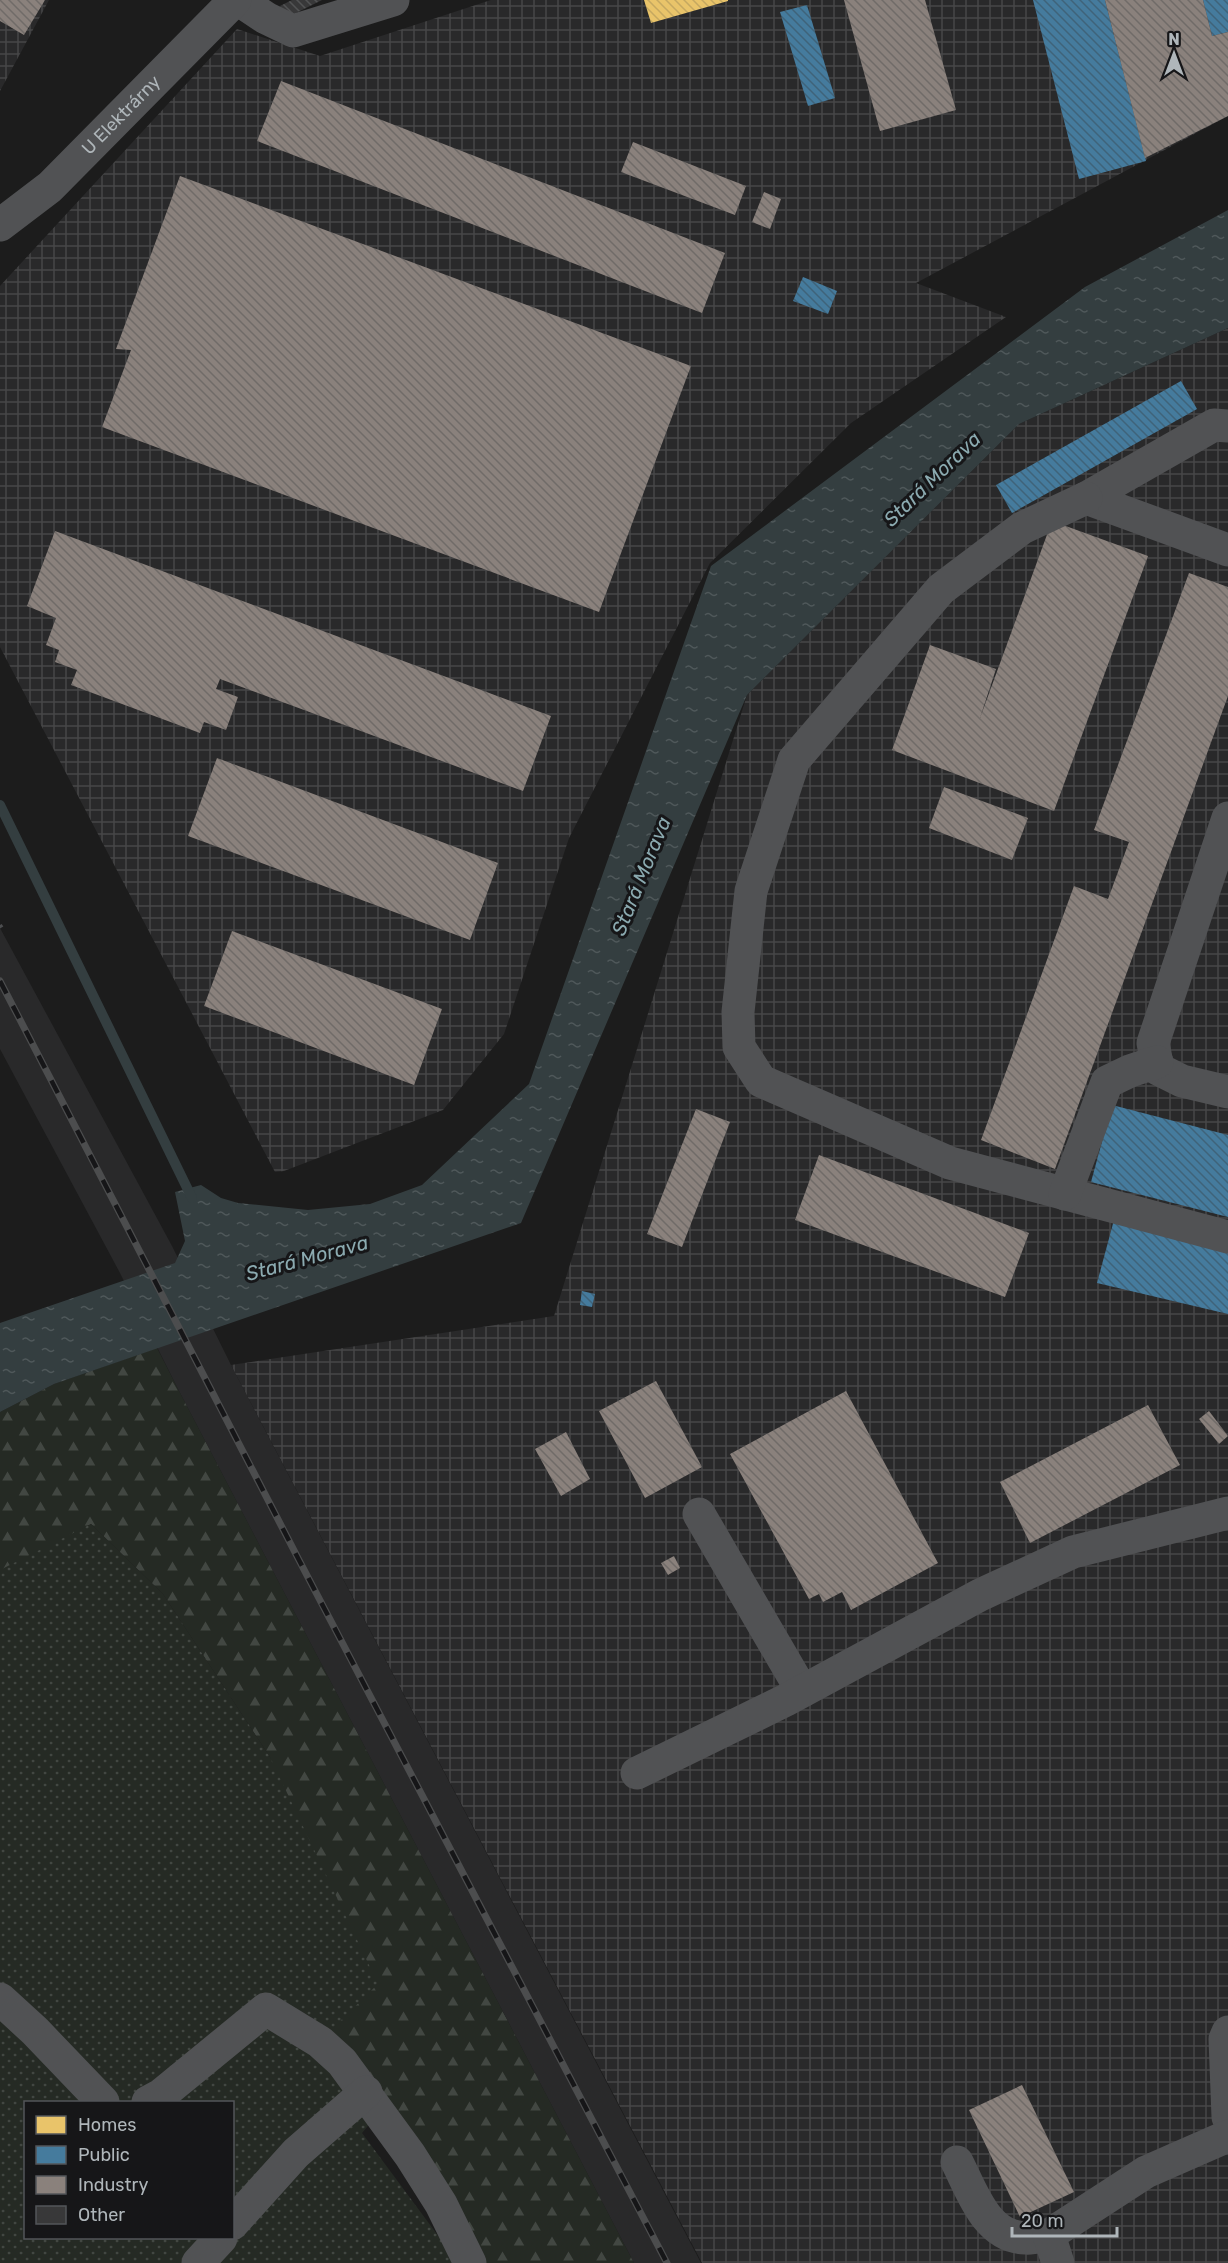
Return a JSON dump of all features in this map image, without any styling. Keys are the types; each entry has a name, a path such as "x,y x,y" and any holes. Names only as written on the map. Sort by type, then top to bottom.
{"street":[{"path":"237,0 293,31 393,0"},
{"name":"U Elektrárny","path":"0,225 50,187 237,0"},
{"path":"1228,426 1214,425 1086,498 1022,528 941,589 794,760 751,891 738,1012 739,1047 761,1080 950,1163 1228,1237"},
{"path":"1086,498 1228,550"},
{"path":"1228,818 1154,1043 1158,1069 1182,1080 1228,1092"},
{"path":"1065,1194 1107,1082 1157,1062"},
{"path":"637,1773 802,1691 980,1595 1073,1552 1228,1513"},
{"path":"699,1514 802,1691"},
{"path":"0,1999 35,2031 101,2101"},
{"path":"152,2101 162,2095 266,2009 321,2042 342,2062 366,2092 441,2205 470,2263"},
{"path":"1228,2031 1225,2039 1228,2117"},
{"path":"234,2222 296,2153 366,2092"},
{"path":"957,2162 987,2219 1005,2232 1053,2249 1146,2172 1228,2136"},
{"path":"198,2263 220,2239"}],"path":[{"path":"0,925 4,931"}],"shaded area":[{"path":"0,0 49,0 0,91"},
{"path":"491,0 1228,0 1228,116 916,283 1006,317 851,423 710,563 569,838 504,1034 443,1110 284,1171 275,1172 0,647 0,286 237,29 320,56"},
{"path":"1228,328 1228,2263 702,2263 231,1365 554,1316 747,695 1019,424"},
{"path":"0,928 172,1246 231,1365 701,2263 634,2263 179,1391 120,1273 0,1049"}],"green space":[{"path":"157,1348 634,2263 484,2263 329,2032 270,1757 163,1594 91,1524 0,1575 0,1412 54,1384"},
{"path":"91,1524 163,1594 270,1757 378,1984 329,2032 388,2102 362,2133 442,2241 452,2263 0,2263 0,1570"}],"water":[{"name":"Stará Morava","path":"1228,210 1228,328 1019,424 747,695 521,1223 54,1384 0,1412 0,1323 175,1263 185,1241 175,1192 201,1185 221,1198 238,1203 308,1210 370,1204 422,1185 529,1084 711,566 1085,287"}],"building: Homes":[{"path":"644,0 728,0 728,1 651,23"}],"building: Public":[{"path":"1033,0 1105,0 1146,161 1079,179"},
{"path":"1203,0 1228,0 1228,32 1212,36"},
{"path":"807,5 835,98 808,106 780,12"},
{"path":"803,277 837,291 828,314 793,301"},
{"path":"1181,381 1197,409 1012,513 996,485"},
{"path":"1112,1105 1228,1135 1228,1217 1091,1182"},
{"path":"1114,1220 1228,1247 1228,1314 1097,1283"},
{"path":"582,1291 595,1294 592,1307 580,1305"}],"building: Industry":[{"path":"0,0 45,0 24,35 0,21"},
{"path":"844,0 925,0 956,110 880,131"},
{"path":"1105,0 1203,0 1212,36 1228,32 1228,116 1145,158"},
{"path":"281,81 725,253 702,313 257,141"},
{"path":"633,142 746,186 735,215 621,172"},
{"path":"180,176 691,366 599,612 102,427 131,350 116,349"},
{"path":"764,192 781,199 770,229 752,222"},
{"path":"1052,521 1148,556 1054,811 892,750 930,645 996,669 980,718"},
{"path":"55,531 551,716 523,791 220,679 216,689 238,697 226,730 204,722 200,733 71,685 77,670 55,662 59,650 46,645 56,618 27,606"},
{"path":"1189,573 1228,587 1228,696 1055,1169 981,1140 1074,886 1108,899 1129,842 1094,830"},
{"path":"217,758 498,863 470,940 188,836"},
{"path":"944,787 1028,818 1012,860 929,828"},
{"path":"232,931 442,1009 414,1085 204,1006"},
{"path":"696,1109 730,1122 682,1247 647,1234"},
{"path":"819,1155 1029,1233 1005,1297 795,1220"},
{"path":"656,1381 702,1467 645,1498 599,1411"},
{"path":"846,1391 938,1563 851,1610 842,1592 823,1602 819,1594 809,1599 730,1454"},
{"path":"1148,1405 1180,1465 1030,1543 1000,1482"},
{"path":"1209,1411 1228,1436 1219,1444 1199,1419"},
{"path":"566,1432 590,1479 561,1496 535,1449"},
{"path":"674,1556 680,1568 668,1575 661,1563"},
{"path":"1022,2085 1074,2192 1020,2217 969,2110"}],"building: Other":[{"path":"292,0 322,0 286,18 280,6"}],"waterway":[{"path":"0,805 192,1198"}],"railway":[{"path":"0,981 300,1562 667,2263"}]}
